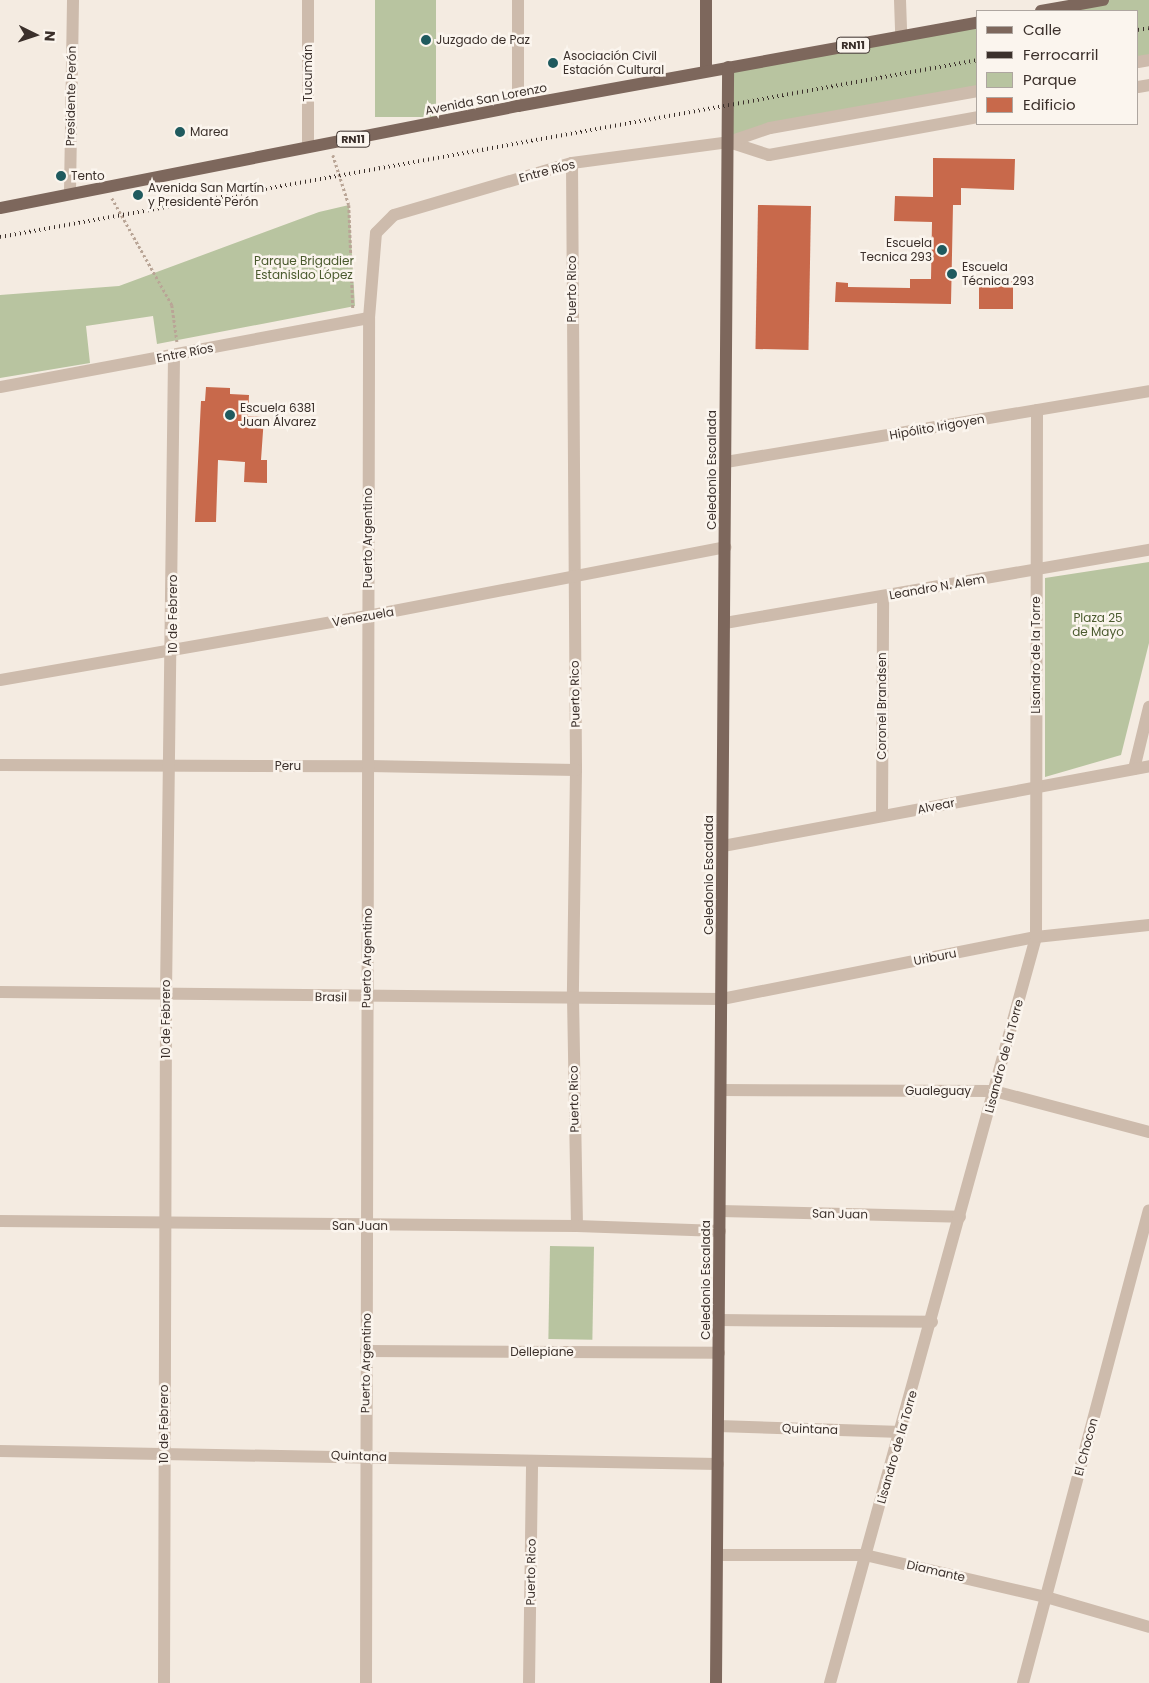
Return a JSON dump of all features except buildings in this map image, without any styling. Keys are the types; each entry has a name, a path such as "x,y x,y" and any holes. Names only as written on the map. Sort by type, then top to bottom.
{"main road":[{"path":"706,0 706,71"},
{"path":"1045,10 1085,1 1103,0"},
{"name":"Avenida San Lorenzo","path":"0,208 70,192 518,106 976,22"},
{"name":"Celedonio Escalada","path":"716,1683 728,67"}],"street":[{"name":"Presidente Perón","path":"70,192 72,0"},
{"name":"Tucumán","path":"308,0 308,147"},
{"path":"518,0 518,106"},
{"path":"900,0 901,36"},
{"name":"Entre Ríos","path":"376,233 394,215 572,163 728,142 770,128 976,91"},
{"name":"Entre Ríos","path":"728,142 769,155 976,117"},
{"name":"Puerto Rico","path":"572,163 576,770 573,997 577,1226"},
{"name":"Puerto Argentino","path":"366,1683 369,318 376,233"},
{"name":"Entre Ríos","path":"0,387 369,318"},
{"name":"10 de Febrero","path":"164,1683 166,994 173,649 174,355"},
{"name":"Hipólito Irigoyen","path":"726,462 1149,391"},
{"name":"Lisandro de la Torre","path":"830,1683 865,1555 902,1432 1036,938 1037,410"},
{"name":"Venezuela","path":"0,680 368,616 574,578 725,547"},
{"name":"Leandro N. Alem","path":"725,623 1149,550"},
{"name":"Coronel Brandsen","path":"882,816 883,596"},
{"path":"1134,769 1149,707"},
{"name":"Peru","path":"0,765 369,766 576,770"},
{"name":"Alvear","path":"723,846 1149,766"},
{"name":"Uriburu","path":"722,999 1036,938 1149,924"},
{"name":"Brasil","path":"0,992 722,999"},
{"name":"Gualeguay","path":"721,1090 994,1091 1149,1132"},
{"name":"El Chocon","path":"1023,1683 1149,1210"},
{"name":"San Juan","path":"720,1211 960,1217"},
{"name":"San Juan","path":"0,1221 368,1226 577,1226 720,1232"},
{"path":"719,1320 932,1322"},
{"name":"Dellepiane","path":"366,1351 719,1353"},
{"name":"Quintana","path":"718,1426 902,1432"},
{"name":"Quintana","path":"0,1451 365,1456 718,1464"},
{"name":"Puerto Rico","path":"529,1683 532,1461"},
{"name":"Diamante","path":"717,1555 865,1555 1046,1597 1149,1627"}],"path":[{"path":"329,143 349,205 355,306 345,323"},
{"path":"105,186 172,305 178,345 174,355"}],"green space":[{"path":"375,0 436,0 436,117 375,117"},
{"path":"1103,0 1149,0 1149,60 1139,62 1139,10 1047,10"},
{"path":"976,22 976,91 729,142 728,67"},
{"name":"Parque Brigadier Estanislao López","path":"349,205 355,306 157,344 153,316 86,326 90,363 0,378 0,295 119,286 319,212"},
{"name":"Plaza 25 de Mayo","path":"1149,562 1149,643 1121,755 1045,777 1045,578"},
{"path":"550,1246 594,1247 592,1340 548,1339"}],"railway":[{"path":"1139,30 1149,28"},
{"path":"0,237 976,60"}],"place":[{"name":"Juzgado de Paz","path":"426,40"},
{"name":"Asociación Civil Estación Cultural","path":"553,63"},
{"name":"Marea","path":"180,132"},
{"name":"Tento","path":"61,176"},
{"name":"Avenida San Martín y Presidente Perón","path":"138,195"},
{"name":"Escuela Tecnica 293","path":"942,250"},
{"name":"Escuela Técnica 293","path":"952,274"},
{"name":"Escuela 6381 Juan Álvarez","path":"230,415"}]}
